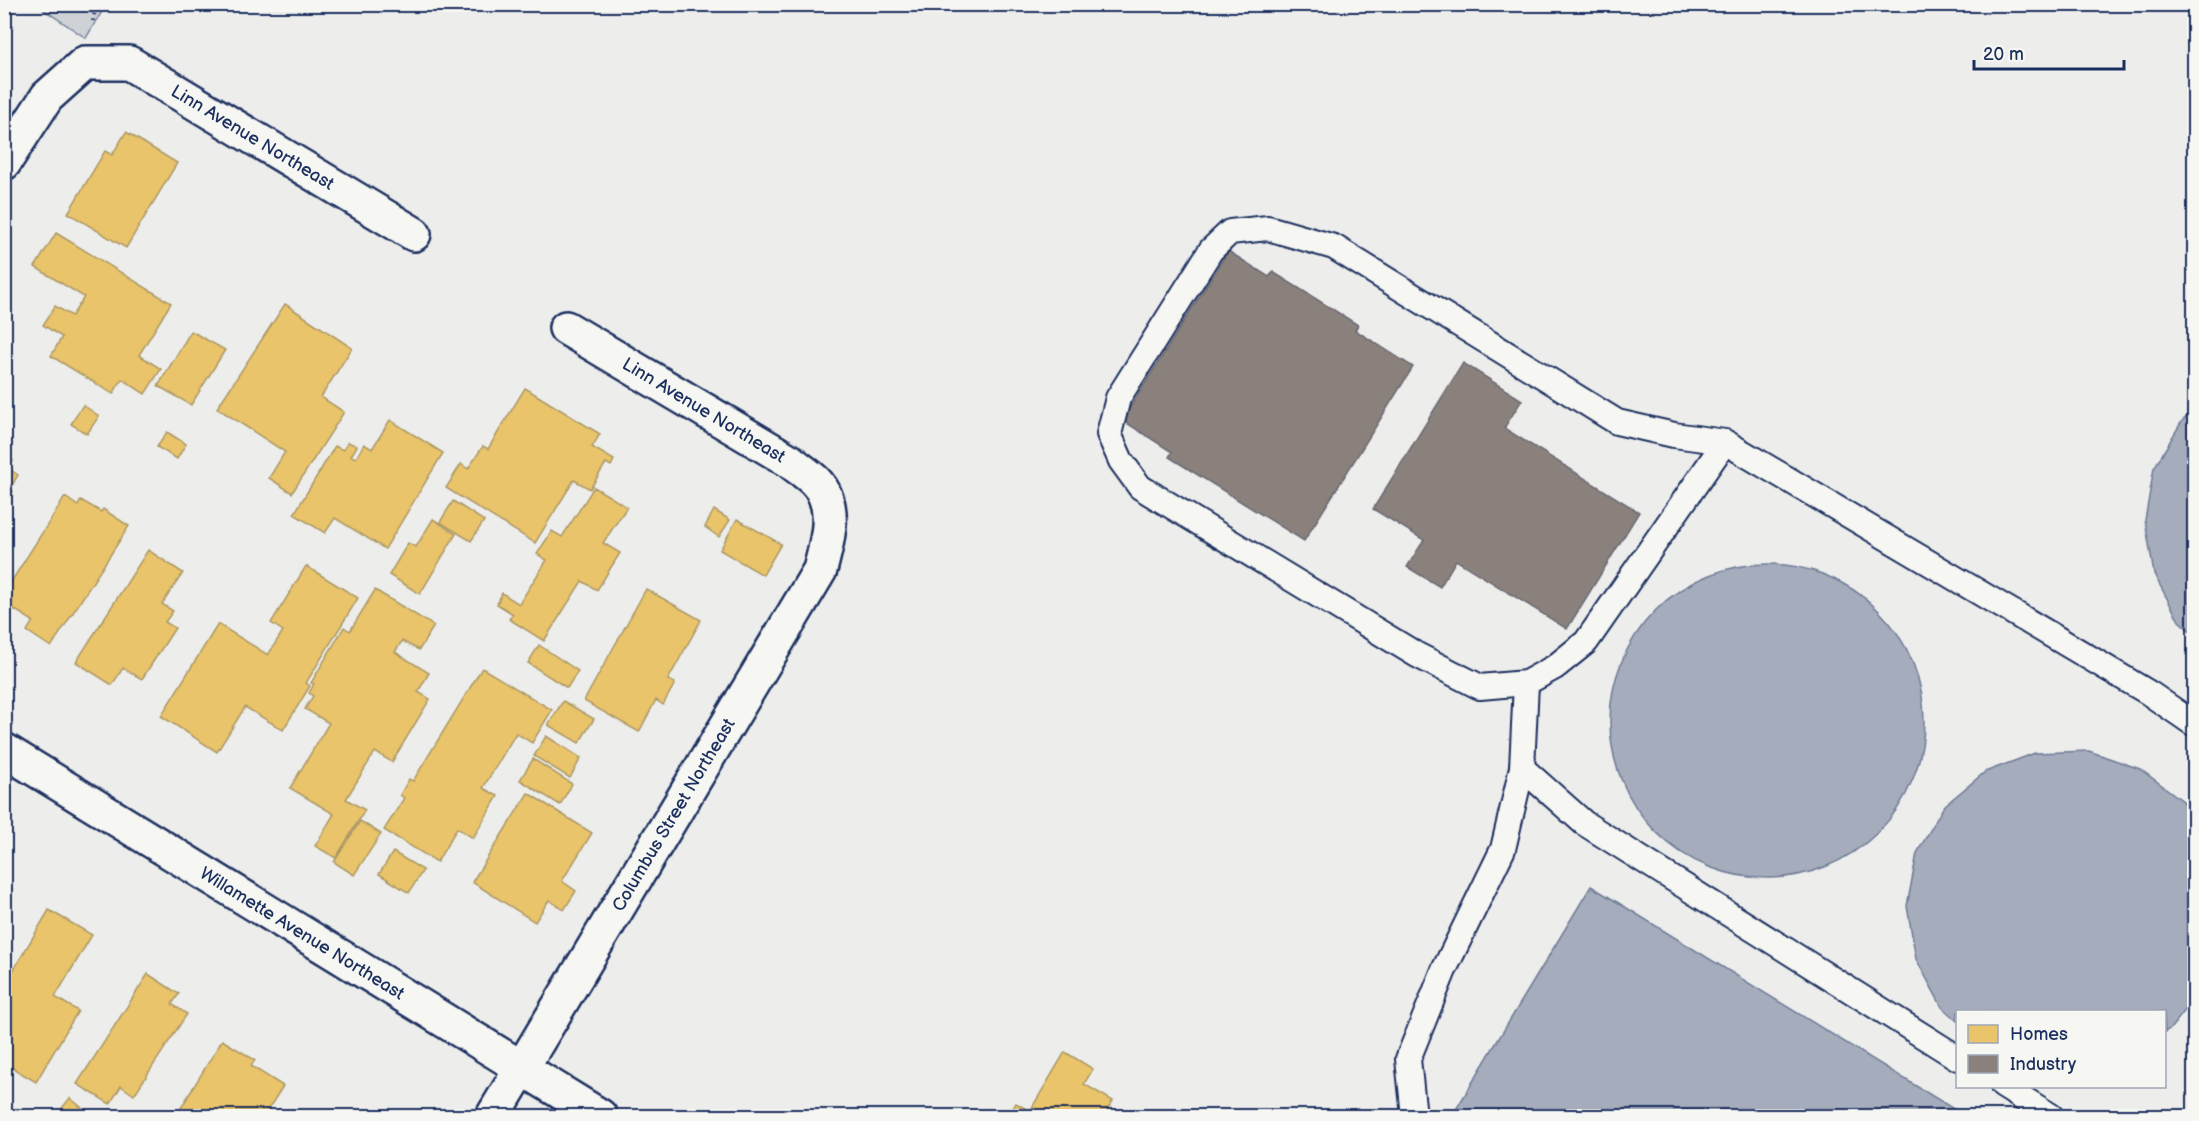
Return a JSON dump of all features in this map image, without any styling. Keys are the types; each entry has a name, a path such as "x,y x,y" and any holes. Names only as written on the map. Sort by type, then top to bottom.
{"street":[{"name":"Linn Avenue Northeast","path":"4,163 47,97 85,63 129,63 414,234"},
{"name":"Linn Avenue Northeast","path":"566,328 790,461 817,483 829,504"},
{"name":"Columbus Street Northeast","path":"493,1116 820,570 828,539 829,504"},
{"name":"Willamette Avenue Northeast","path":"4,750 600,1116"}],"lane":[{"path":"1725,442 1586,642 1555,667 1526,683 1480,687 1417,655 1140,487 1121,461 1108,434 1118,398 1211,250 1230,232 1268,228 1335,247 1617,422 1674,435 1725,442 2149,693 2194,724"},
{"path":"1414,1116 1408,1059 1444,970 1503,849 1522,768 1526,683"},
{"path":"1522,768 1584,823 1956,1057"},
{"path":"2007,1088 2051,1116"}],"shaded area":[{"path":"37,5 106,5 86,38"}],"water":[{"path":"2194,410 2194,634 2179,621 2154,574 2145,520 2154,468 2182,421"},
{"path":"1767,564 1798,567 1827,576 1854,590 1878,610 1898,634 1912,661 1921,690 1924,721 1921,752 1912,781 1898,808 1878,832 1854,852 1827,866 1798,875 1767,878 1736,875 1707,866 1680,852 1656,832 1636,808 1622,781 1613,752 1610,721 1613,690 1622,661 1636,634 1656,610 1680,590 1707,576 1736,567"},
{"path":"2089,751 2140,769 2183,801 2194,819 2194,999 2166,1031 2166,1010 1956,1010 1956,1020 1942,1007 1916,959 1907,906 1917,853 1944,806 1985,772 2035,753"},
{"path":"1591,886 1965,1116 1452,1116"}],"building: Homes":[{"path":"126,132 177,163 126,248 68,213 105,151 112,155"},
{"path":"56,233 171,303 139,355 161,369 145,394 122,379 113,394 51,356 62,337 43,325 55,306 72,316 84,297 35,267"},
{"path":"285,304 352,348 321,397 344,412 292,493 269,478 285,452 217,408"},
{"path":"191,331 225,350 191,405 158,386"},
{"path":"525,388 600,434 592,447 614,460 611,466 606,463 590,489 574,480 535,543 446,488 461,464 468,469 483,446 488,449"},
{"path":"83,405 99,416 87,434 71,424"},
{"path":"390,420 443,453 385,549 335,518 325,533 294,514 335,446 343,450 348,442 357,446 351,456 356,458 364,444 372,449"},
{"path":"167,432 186,444 177,459 157,447"},
{"path":"4,456 13,461 8,468 18,475 10,489 13,491 5,506"},
{"path":"594,487 627,507 603,543 620,553 597,590 582,581 544,641 509,619 513,614 497,604 502,593 519,604 547,560 537,554 552,531 562,537"},
{"path":"65,497 78,506 81,500 101,512 103,509 129,526 51,647 27,631 33,621 4,603 4,593"},
{"path":"453,501 484,521 471,541 440,522"},
{"path":"714,510 730,520 719,537 705,527"},
{"path":"433,519 456,534 420,594 389,575 408,543 416,547"},
{"path":"737,519 781,544 763,575 720,550"},
{"path":"148,550 183,573 162,604 173,611 165,622 175,628 142,679 123,668 112,685 76,662"},
{"path":"306,566 358,598 306,683 310,686 283,730 245,707 217,752 161,716 218,624 268,655 283,631 271,623"},
{"path":"646,589 701,620 668,680 675,683 663,705 656,700 639,732 584,701"},
{"path":"375,590 434,626 419,650 402,641 395,652 429,673 418,692 430,699 392,762 375,752 346,799 365,810 336,858 315,846 334,814 290,788 329,723 305,709 313,696 309,693 314,684 311,683 344,627 350,631"},
{"path":"539,645 578,671 567,688 528,663"},
{"path":"482,668 552,710 532,743 516,733 483,788 498,796 473,838 457,828 437,862 384,830 404,798 400,795 409,779 413,781"},
{"path":"563,701 594,719 579,743 548,725"},
{"path":"546,736 581,758 570,778 534,756"},
{"path":"533,759 572,784 560,805 520,780"},
{"path":"528,793 592,833 562,881 576,891 564,910 549,900 535,922 472,882"},
{"path":"360,821 381,834 354,875 334,862"},
{"path":"393,852 423,870 409,893 379,874"},
{"path":"49,910 92,935 55,997 78,1011 36,1082 4,1063 4,986"},
{"path":"148,974 179,994 172,1004 187,1014 134,1095 121,1086 110,1104 77,1084"},
{"path":"222,1040 255,1060 251,1066 283,1086 264,1116 176,1116"},
{"path":"1065,1052 1093,1069 1084,1084 1113,1101 1103,1116 1008,1116 1016,1103 1030,1111"},
{"path":"70,1098 92,1116 63,1116 58,1113"}],"building: Industry":[{"path":"1228,251 1269,277 1273,272 1358,325 1355,330 1413,367 1304,541 1169,457 1172,452 1122,420"},
{"path":"1463,363 1522,400 1504,428 1639,512 1567,629 1456,560 1440,587 1407,567 1424,540 1373,509"}]}
